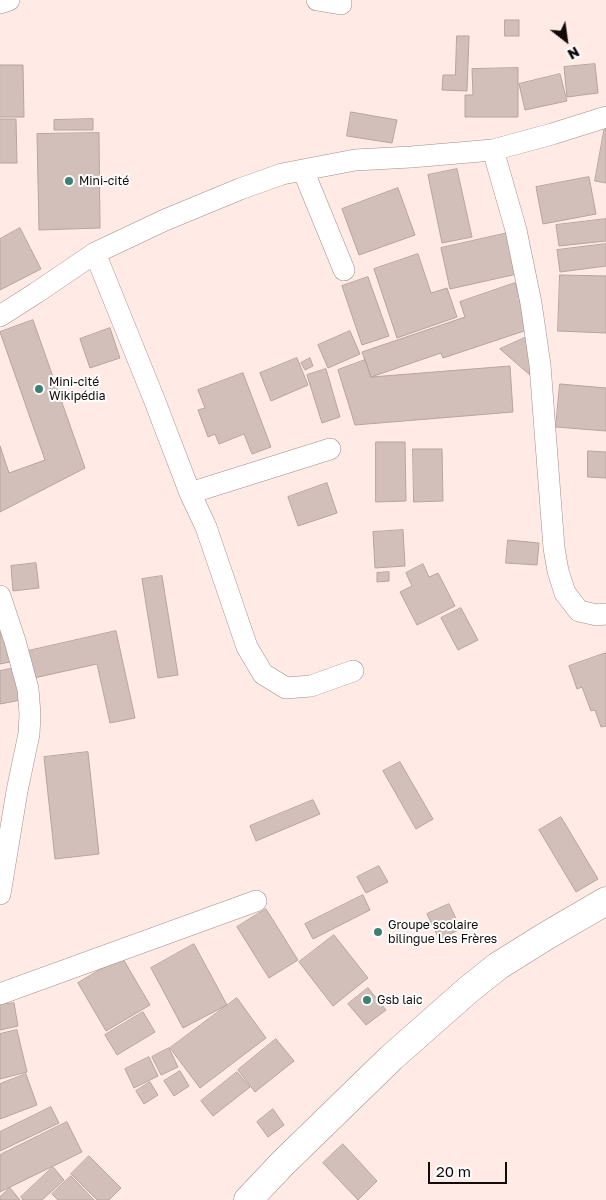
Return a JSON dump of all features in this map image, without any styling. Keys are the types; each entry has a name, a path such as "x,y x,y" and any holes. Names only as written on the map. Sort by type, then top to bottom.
{"street":[{"path":"0,2 9,0"},
{"path":"316,0 341,4"},
{"path":"0,316 96,253 165,220 282,174 355,160 493,150 606,117"},
{"path":"493,150 516,230 531,303 540,365 554,548 558,571 565,593 579,611 597,615 606,614"},
{"path":"303,170 344,270"},
{"path":"96,253 190,493 206,527 247,648 263,674 286,688 311,686 353,671"},
{"path":"190,493 330,449"},
{"path":"0,596 28,689 30,714 29,734 17,791 0,894"},
{"path":"0,994 256,901"},
{"path":"248,1200 283,1163 391,1058 468,990 498,966 606,901"}],"building":[{"path":"505,20 519,20 519,36 505,36"},
{"path":"457,36 469,36 467,91 442,90 443,75 455,75"},
{"path":"595,64 598,93 567,97 564,67"},
{"path":"0,65 23,65 24,117 0,117"},
{"path":"518,68 518,117 465,117 465,95 473,95 472,69"},
{"path":"560,74 567,101 525,110 519,84"},
{"path":"351,112 397,120 392,143 347,136"},
{"path":"0,119 16,119 17,163 0,163"},
{"path":"93,119 93,130 54,130 54,120"},
{"path":"606,126 606,183 595,181"},
{"name":"Mini-cité","path":"99,133 100,228 39,230 37,134"},
{"path":"457,169 472,237 442,243 428,175"},
{"path":"589,177 596,214 543,224 536,187"},
{"path":"398,188 415,235 359,255 342,209"},
{"path":"606,219 606,241 559,246 556,225"},
{"path":"20,228 41,269 0,290 0,239"},
{"path":"508,233 517,274 450,289 441,248"},
{"path":"606,244 606,266 560,272 557,250"},
{"path":"418,254 431,293 447,288 457,317 397,338 374,269"},
{"path":"560,275 606,276 606,333 558,331"},
{"path":"368,277 389,336 362,345 342,286"},
{"path":"515,283 530,329 443,358 441,353 371,377 362,352 465,317 460,302"},
{"name":"Mini-cité Wikipédia","path":"33,320 85,468 0,512 0,446 9,473 45,460 0,332"},
{"path":"110,328 120,358 90,368 80,339"},
{"path":"350,331 360,354 328,368 318,345"},
{"path":"529,336 530,375 500,349"},
{"path":"297,358 308,385 271,401 260,373"},
{"path":"310,358 313,366 305,370 301,363"},
{"path":"365,360 371,377 510,366 513,412 355,425 338,370"},
{"path":"326,369 340,417 322,423 307,375"},
{"path":"243,373 271,447 252,454 244,434 219,444 215,434 208,437 198,410 205,408 198,390"},
{"path":"560,384 606,388 606,431 556,427"},
{"path":"376,442 405,442 406,501 376,502"},
{"path":"413,449 442,449 443,501 414,502"},
{"path":"588,451 606,452 606,478 588,477"},
{"path":"327,483 337,513 298,526 288,497"},
{"path":"403,530 405,566 375,568 373,532"},
{"path":"508,540 539,543 537,565 506,563"},
{"path":"36,563 39,588 13,591 11,566"},
{"path":"423,564 429,577 438,573 455,606 417,625 400,592 412,586 406,573"},
{"path":"389,572 389,581 377,582 377,573"},
{"path":"162,576 178,675 158,678 142,579"},
{"path":"461,608 478,640 458,650 441,618"},
{"path":"0,627 10,662 0,664"},
{"path":"116,631 135,718 110,723 97,664 34,678 28,651"},
{"path":"606,653 606,726 601,727 595,710 591,711 582,687 577,689 569,666"},
{"path":"15,668 21,700 0,704 0,671"},
{"path":"88,752 99,854 55,859 44,757"},
{"path":"400,762 433,819 416,829 383,771"},
{"path":"313,800 320,814 256,841 250,826"},
{"path":"561,817 598,879 576,892 539,830"},
{"path":"379,866 388,882 366,893 357,877"},
{"path":"363,895 370,910 313,939 305,924"},
{"path":"449,904 461,929 439,939 427,914"},
{"path":"266,909 298,960 269,978 237,927"},
{"path":"334,935 368,978 333,1006 299,962"},
{"path":"194,944 227,1005 183,1028 151,968"},
{"path":"122,957 150,1005 106,1031 78,983"},
{"path":"368,988 386,1010 366,1025 348,1004"},
{"path":"237,998 266,1038 200,1088 170,1048"},
{"path":"14,1003 18,1026 0,1030 0,1005"},
{"path":"143,1012 155,1032 117,1055 105,1035"},
{"path":"17,1030 27,1072 0,1079 0,1034"},
{"path":"276,1039 294,1061 255,1092 238,1070"},
{"path":"169,1048 178,1067 161,1075 152,1057"},
{"path":"149,1057 158,1076 134,1088 125,1069"},
{"path":"180,1071 189,1086 174,1096 164,1081"},
{"path":"237,1072 250,1087 213,1116 201,1101"},
{"path":"26,1074 37,1105 0,1119 0,1084"},
{"path":"150,1082 158,1095 144,1104 136,1091"},
{"path":"51,1107 59,1123 0,1151 0,1132"},
{"path":"273,1109 284,1125 268,1137 257,1122"},
{"path":"67,1122 82,1152 0,1192 0,1155"},
{"path":"343,1144 377,1181 358,1200 323,1163"},
{"path":"89,1156 121,1188 109,1200 97,1200 71,1174"},
{"path":"53,1167 64,1180 42,1200 23,1200 21,1197"},
{"path":"71,1176 94,1200 58,1200 52,1194"},
{"path":"10,1188 20,1200 0,1200 0,1197"}],"place":[{"name":"Mini-cité","path":"69,181"},
{"name":"Mini-cité Wikipédia","path":"39,389"},
{"name":"Groupe scolaire bilingue Les Frères","path":"378,932"},
{"name":"Gsb laic","path":"367,1000"}]}
